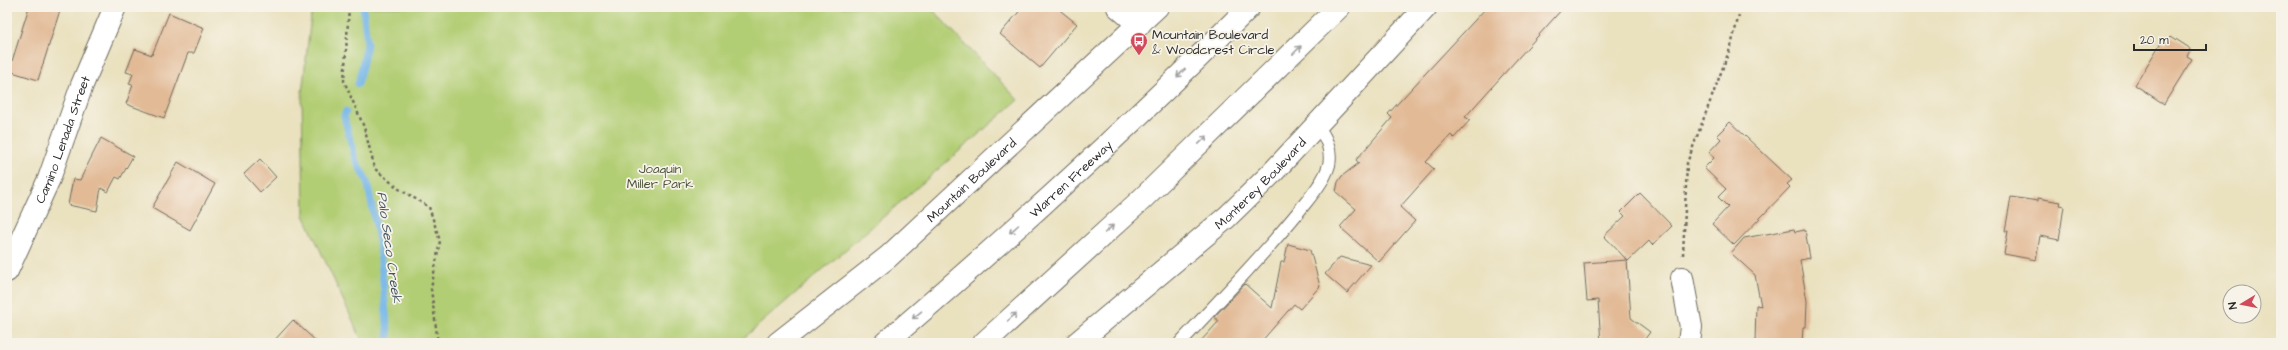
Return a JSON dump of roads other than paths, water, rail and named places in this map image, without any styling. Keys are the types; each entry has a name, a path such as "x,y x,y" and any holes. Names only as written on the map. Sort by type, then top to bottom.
{"main road":[{"name":"Camino Lenada Street","path":"7,271 49,179 82,85 115,7"},
{"path":"1118,7 1139,25"},
{"name":"Mountain Boulevard","path":"778,343 888,257 1157,7"},
{"name":"Warren Freeway","path":"885,343 943,293 1098,153 1249,7"},
{"path":"984,343 1141,200 1340,7"},
{"name":"Monterey Boulevard","path":"1077,343 1227,217 1316,126 1426,7"},
{"path":"1682,278 1691,327 1689,343"}],"lane":[{"path":"1180,343 1276,238 1322,181 1329,164 1329,149 1323,133 1316,126"}],"waterway":[{"name":"Palo Seco Creek","path":"358,84 367,44 363,7"},
{"name":"Palo Seco Creek","path":"346,111 344,116 355,159 367,181 379,241 389,343"}],"place":[{"name":"Mountain Boulevard & Woodcrest Circle","path":"1139,56"}],"park label":[{"name":"Joaquin Miller Park","path":"660,176"}]}
